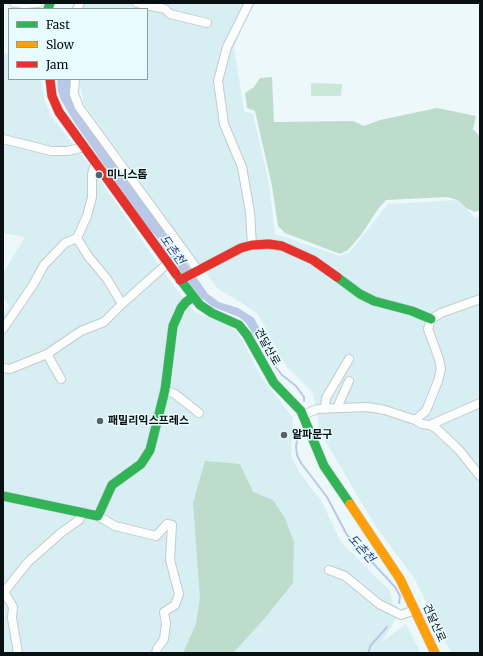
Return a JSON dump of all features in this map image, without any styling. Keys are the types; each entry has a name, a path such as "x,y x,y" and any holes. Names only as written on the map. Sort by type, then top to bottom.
{"street":[{"path":"14,3 39,3"},
{"path":"137,3 165,9 170,14 207,24"},
{"path":"249,3 227,48 218,81 224,124 242,167 250,212 252,244"},
{"name":"견달산로","path":"50,80 52,96 55,104 96,164 193,297 200,305 235,322 242,328 270,377 303,415 324,466 400,578 435,653"},
{"path":"74,80 74,94 80,107 196,271"},
{"path":"3,139 51,151 84,147"},
{"path":"3,329 33,285 44,265 65,243 77,238 87,216 92,197 92,175 96,164"},
{"path":"77,238 88,256 107,279 122,304"},
{"path":"181,279 241,248 252,244 275,245 313,260 360,294 374,301 412,311 431,319"},
{"path":"3,368 10,369 47,354 81,331 104,322 168,263"},
{"path":"98,516 112,485 141,464 150,450 165,390 173,326 181,308 193,297"},
{"path":"416,420 426,411 438,381 441,369 428,329 431,319 441,312 480,299"},
{"path":"47,354 61,379"},
{"path":"325,408 326,398 349,359"},
{"path":"336,408 349,381"},
{"path":"165,390 175,394 199,413"},
{"path":"430,425 480,403"},
{"path":"303,415 317,409 325,408 367,408 385,410 416,420 422,424 430,425 437,429 459,450 480,476"},
{"path":"3,496 83,512 98,516 115,526 156,536 167,524 172,525 170,560 179,594 175,605 164,612 166,624 164,639 156,649 156,653"},
{"path":"18,653 12,618 13,608 4,591 28,562 62,532 79,520 83,512"},
{"path":"329,570 345,576 379,604 401,615 415,610"}],"shaded area":[{"path":"83,3 252,3 234,47 244,111 253,114 269,183 275,234 340,256 350,252 388,204 458,200 475,218 480,216 480,653 451,653 415,579 376,527 320,432 312,392 286,366 258,314 217,288 84,104 79,80 148,80 148,8 80,8"},
{"path":"3,53 8,54 8,80 41,80 44,99 51,116 93,170 186,302 195,312 229,326 237,332 261,377 293,418 291,456 300,473 322,502 341,542 389,590 393,601 392,603 401,610 382,642 406,624 421,653 3,653 5,610 3,605 3,316 9,306 3,296 3,274 25,237 3,233"}],"green space":[{"path":"272,77 274,122 353,121 364,126 380,120 437,108 476,116 473,129 480,137 480,210 475,212 466,208 458,200 447,197 386,200 378,209 361,235 348,250 340,254 285,233 278,226 272,186 255,111 247,108 245,93 254,87 260,78"},
{"path":"311,83 342,84 341,96 311,96"},
{"path":"205,461 240,464 253,492 273,500 285,518 294,542 293,583 265,618 233,653 183,653 196,624 200,598 193,503"}],"water":[{"path":"57,80 70,80 70,92 77,108 208,294 219,302 238,308 254,318 263,335 255,337 246,323 239,317 213,307 201,298 168,255 160,241 148,228 74,122 61,100 58,91"}],"waterway":[{"name":"도촌천","path":"258,335 274,365 282,375 296,386 304,397 304,401"},
{"name":"도촌천","path":"299,429 296,446 297,455 301,463 327,497 347,535 395,587 400,596 399,603"},
{"name":"도촌천","path":"368,653 371,645 387,627"}],"traffic: fast":[{"path":"48,8 50,3"},
{"path":"176,274 200,305 212,313 239,325 247,335 274,383 301,411 324,466 350,504"},
{"path":"337,277 360,294 374,301 412,311 431,319"},
{"path":"3,496 98,516 112,485 141,464 150,450 165,390 173,326 181,308 193,297"}],"traffic: slow":[{"path":"350,504 400,579 435,653"}],"traffic: jam":[{"path":"50,80 52,96 59,112 176,274"},
{"path":"180,280 241,248 252,245 269,244 282,246 313,260 337,277"}],"place":[{"name":"미니스톱","path":"99,175"},
{"name":"패밀리익스프레스","path":"100,421"},
{"name":"알파문구","path":"284,435"}]}
